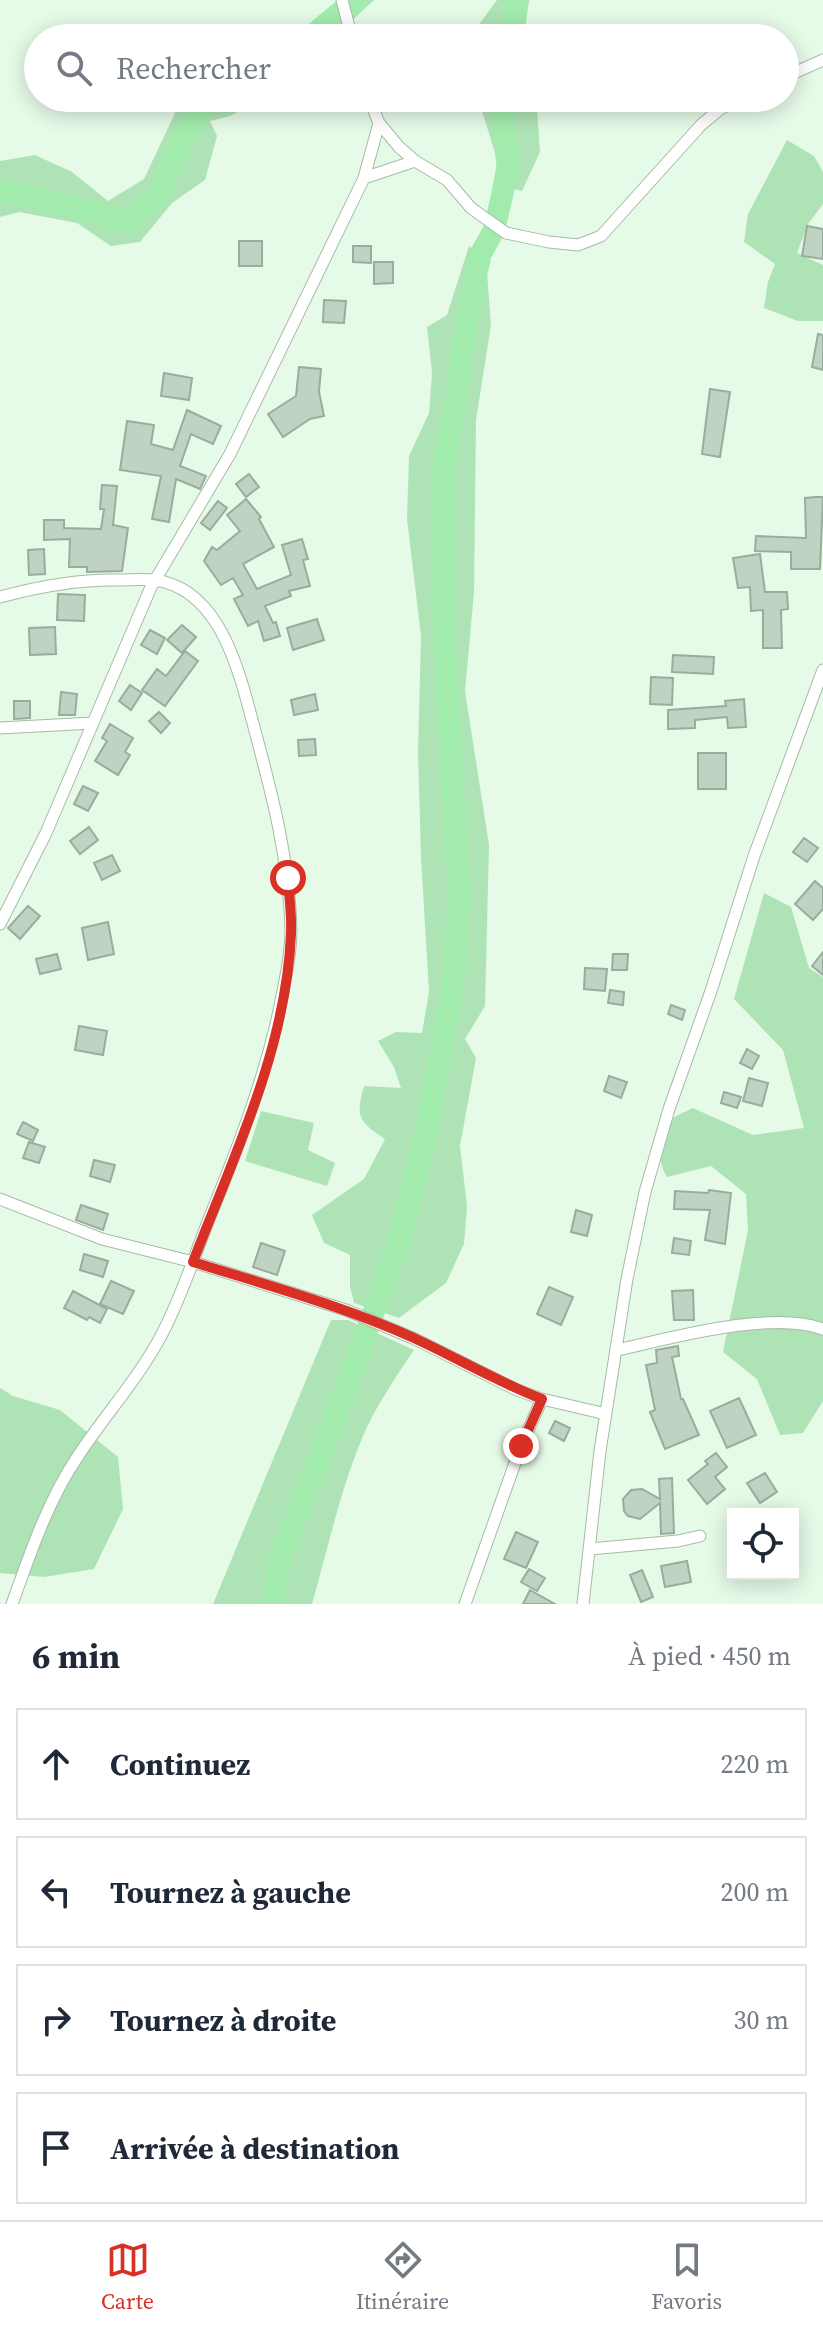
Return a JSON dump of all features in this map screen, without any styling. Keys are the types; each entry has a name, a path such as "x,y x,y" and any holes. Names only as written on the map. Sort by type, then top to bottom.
{"street":[{"path":"342,0 348,24"},
{"path":"799,71 823,60"},
{"path":"375,112 379,123 415,161 447,180 486,221 506,233 578,245 601,236 701,125 716,112"},
{"path":"0,924 46,833 155,580 230,454 364,178 379,123"},
{"path":"364,178 415,161"},
{"path":"0,597 73,581 155,580 186,592 198,602 227,641 237,666 276,809 289,892 291,933 286,977 269,1057 250,1118 193,1262 162,1335 76,1459 45,1520 12,1604"},
{"path":"583,1604 600,1451 627,1279 645,1192 669,1109 754,856 823,670"},
{"path":"0,728 93,723"},
{"path":"0,1199 102,1239 193,1262 346,1310 542,1399 606,1414"},
{"path":"617,1350 702,1331 768,1324 823,1329"},
{"path":"465,1604 521,1446 542,1399"},
{"path":"590,1549 700,1536"}],"green space":[{"path":"338,0 374,0 348,24 344,24"},
{"path":"497,0 529,0 526,24 480,23"},
{"path":"175,112 238,112 210,121 217,136 205,180 172,203 140,242 111,246 77,223 19,212 0,217 0,161 35,155 72,172 108,201 144,179"},
{"path":"482,112 537,112 540,152 522,191 499,186 495,153"},
{"path":"787,140 814,156 823,172 823,204 808,224 797,253 823,265 823,321 798,321 764,308 768,282 775,264 744,242 748,214"},
{"path":"469,246 491,261 487,273 491,325 476,420 474,592 465,691 489,845 485,1006 465,1039 476,1058 460,1146 467,1206 464,1244 446,1283 399,1318 354,1303 350,1287 350,1255 324,1243 312,1215 364,1179 385,1139 361,1118 364,1086 401,1088 394,1067 378,1041 396,1032 422,1033 429,992 418,752 421,636 407,519 409,456 429,413 432,373 427,327 447,315"},
{"path":"764,893 791,907 809,968 823,977 823,1401 803,1433 780,1435 757,1379 723,1352 748,1230 746,1194 711,1166 667,1177 660,1157 661,1141 670,1121 693,1108 753,1135 804,1128 783,1050 734,999"},
{"path":"261,1111 314,1123 308,1150 335,1163 327,1186 245,1161"},
{"path":"331,1320 348,1320 414,1350 378,1406 359,1446 343,1491 312,1604 213,1604"},
{"path":"0,1388 13,1396 60,1410 118,1457 123,1509 94,1569 44,1577 0,1573"}],"building":[{"path":"807,226 823,229 823,259 802,256"},
{"path":"239,241 262,241 262,266 239,266"},
{"path":"353,246 371,246 371,263 353,262"},
{"path":"374,262 393,262 393,283 374,284"},
{"path":"324,300 346,301 344,323 323,322"},
{"path":"818,334 823,335 823,370 812,367"},
{"path":"299,367 321,369 319,392 324,416 310,419 283,437 268,414 296,396"},
{"path":"164,373 192,378 189,400 161,396"},
{"path":"710,389 730,392 720,457 702,454"},
{"path":"187,410 221,426 213,444 191,434 180,466 206,476 200,489 176,479 169,522 152,519 161,476 120,470 127,421 154,425 151,444 173,450"},
{"path":"249,474 259,487 246,497 236,484"},
{"path":"102,485 117,486 113,525 128,528 122,571 87,572 87,567 69,567 70,539 44,540 44,520 64,520 64,528 101,529 104,509 100,509"},
{"path":"823,497 820,569 791,569 791,552 755,551 756,536 806,538 805,498"},
{"path":"246,499 261,517 259,519 274,547 243,564 257,589 291,575 282,545 302,539 308,559 303,560 310,586 289,591 291,596 265,606 273,623 276,622 280,636 264,641 258,621 248,626 234,599 243,595 233,578 221,585 204,561 212,547 217,550 240,531 227,515"},
{"path":"218,501 227,508 210,530 201,523"},
{"path":"44,549 45,574 29,575 28,550"},
{"path":"760,554 765,592 787,592 788,609 781,610 782,648 763,648 763,610 751,611 750,587 738,588 733,558"},
{"path":"58,594 85,595 84,621 57,620"},
{"path":"317,619 324,640 293,650 287,628"},
{"path":"182,625 196,637 182,653 167,640"},
{"path":"55,627 56,654 30,655 29,628"},
{"path":"150,630 165,638 157,654 141,645"},
{"path":"185,651 198,661 165,706 142,690 157,669 166,676"},
{"path":"673,655 714,657 713,674 672,672"},
{"path":"651,677 673,678 672,705 650,704"},
{"path":"130,685 142,693 131,710 119,701"},
{"path":"61,692 77,694 75,715 59,715"},
{"path":"315,694 318,710 294,715 291,700"},
{"path":"744,699 746,727 728,728 727,717 695,720 695,728 668,729 668,710 726,706 725,701"},
{"path":"14,701 30,701 30,718 14,719"},
{"path":"159,712 170,723 161,733 149,721"},
{"path":"110,724 133,738 125,752 130,755 118,775 95,761 107,741 102,738"},
{"path":"315,739 316,755 299,756 298,740"},
{"path":"698,753 726,753 726,789 698,789"},
{"path":"83,786 98,793 88,811 74,804"},
{"path":"89,827 98,840 80,854 70,841"},
{"path":"804,838 818,848 807,862 793,852"},
{"path":"112,855 120,871 102,880 94,863"},
{"path":"815,881 823,888 823,909 813,920 795,904"},
{"path":"28,906 40,916 20,939 8,928"},
{"path":"108,922 114,954 88,960 82,928"},
{"path":"823,952 823,975 812,966"},
{"path":"57,954 61,969 40,974 36,959"},
{"path":"613,954 628,954 627,970 612,970"},
{"path":"585,968 607,969 605,991 584,989"},
{"path":"610,990 624,992 623,1005 608,1003"},
{"path":"671,1005 685,1010 682,1020 668,1014"},
{"path":"79,1026 107,1031 103,1055 75,1050"},
{"path":"747,1049 759,1056 752,1069 740,1063"},
{"path":"609,1076 627,1082 621,1098 604,1091"},
{"path":"749,1078 768,1083 762,1106 743,1101"},
{"path":"724,1092 741,1097 737,1108 721,1103"},
{"path":"23,1122 38,1130 33,1141 17,1134"},
{"path":"29,1142 45,1147 39,1163 23,1158"},
{"path":"94,1160 115,1165 110,1182 90,1176"},
{"path":"709,1190 731,1193 725,1244 705,1240 710,1210 674,1209 675,1191 708,1193"},
{"path":"81,1205 108,1214 103,1230 76,1220"},
{"path":"576,1210 592,1215 587,1236 571,1232"},
{"path":"674,1238 691,1241 689,1255 672,1253"},
{"path":"261,1243 285,1251 277,1275 253,1267"},
{"path":"84,1254 108,1261 103,1277 80,1270"},
{"path":"111,1281 134,1291 123,1314 100,1304"},
{"path":"549,1287 573,1297 561,1325 537,1314"},
{"path":"693,1290 694,1320 674,1320 672,1291"},
{"path":"73,1291 107,1309 100,1323 64,1308"},
{"path":"678,1346 679,1356 672,1357 681,1399 699,1435 665,1449 650,1412 655,1410 646,1365 657,1363 656,1350"},
{"path":"739,1398 756,1435 727,1448 710,1411"},
{"path":"555,1421 570,1428 564,1441 549,1433"},
{"path":"716,1453 727,1467 715,1477 725,1489 707,1504 688,1480"},
{"path":"765,1473 777,1492 760,1503 747,1483"},
{"path":"672,1478 674,1533 661,1534 660,1503 640,1519 628,1516 624,1511 623,1499 631,1490 642,1489 660,1499 659,1479"},
{"path":"516,1532 538,1542 526,1568 504,1559"},
{"path":"687,1561 691,1582 665,1587 661,1566"},
{"path":"529,1569 545,1578 537,1591 521,1582"},
{"path":"642,1570 653,1597 641,1602 630,1575"},
{"path":"530,1590 555,1604 523,1604"}],"waterway":[{"path":"326,24 355,0"},
{"path":"512,24 518,0"},
{"path":"0,191 72,206 127,222 158,195 182,139 199,112"},
{"path":"272,1604 281,1556 352,1373 402,1232 426,1131 453,986 459,894 443,614 442,473 480,255 494,230 508,164 502,112"}],"route":[{"path":"288,878 291,933 286,977 269,1057 250,1118 193,1262 346,1310 542,1399 521,1446"}]}
